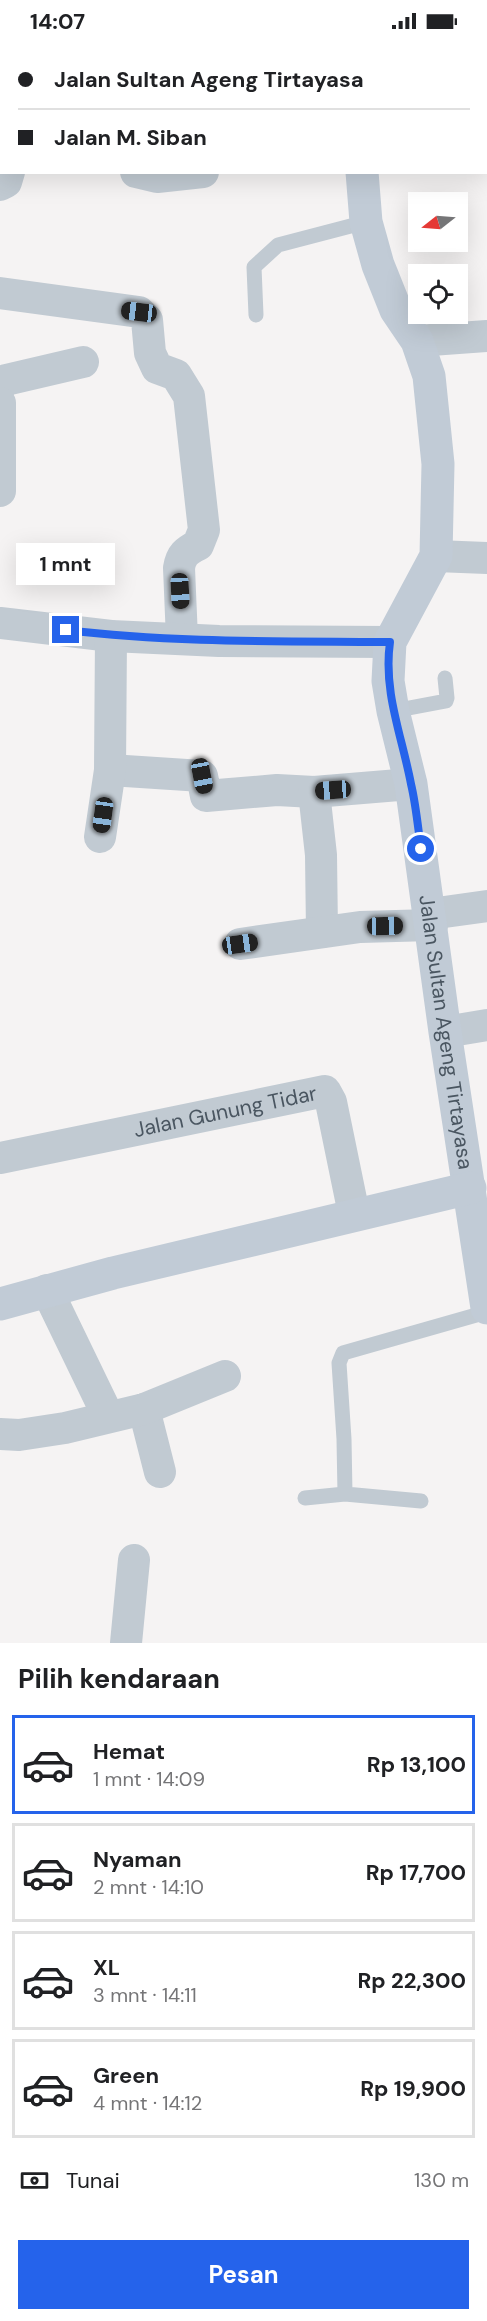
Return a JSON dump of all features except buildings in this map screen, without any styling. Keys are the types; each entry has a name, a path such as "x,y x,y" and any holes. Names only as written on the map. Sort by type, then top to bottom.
{"main road":[{"name":"Jalan Sultan Ageng Tirtayasa","path":"362,174 366,222 378,265 396,310 417,341 429,376 438,464 436,556 390,642 388,681 411,784 445,1032 487,1310"},
{"path":"0,1304 47,1290 354,1214 470,1188"}],"street":[{"path":"0,185 6,182 8,174"},
{"path":"144,174 157,177 185,174"},
{"path":"0,293 139,312 147,320 150,353 157,368 176,375 189,396 204,530 198,545 188,550 181,558 179,568 182,639"},
{"path":"417,341 487,336"},
{"path":"0,386 6,380 83,362"},
{"path":"0,403 0,491"},
{"path":"436,556 487,558"},
{"path":"0,622 111,636 390,642"},
{"path":"100,837 110,770 111,636"},
{"path":"110,770 202,776 206,796 277,790 314,792 411,784"},
{"path":"314,792 321,855 322,932"},
{"path":"240,944 360,927 431,920 487,906"},
{"path":"445,1032 487,1025"},
{"name":"Jalan Gunung Tidar","path":"0,1158 325,1091 332,1102 354,1214"},
{"path":"47,1290 108,1416"},
{"path":"0,1434 20,1435 65,1428 144,1409 225,1376"},
{"path":"144,1409 160,1472"},
{"path":"126,1643 134,1560"}],"lane":[{"path":"256,315 254,267 278,245 366,222"},
{"path":"393,711 446,701 445,678"},
{"path":"345,1494 339,1363 343,1353 487,1310"},
{"path":"305,1498 345,1494 422,1501"}],"route":[{"path":"66,630 111,636 219,640 390,642 387,661 388,681 411,784 421,849"}]}
